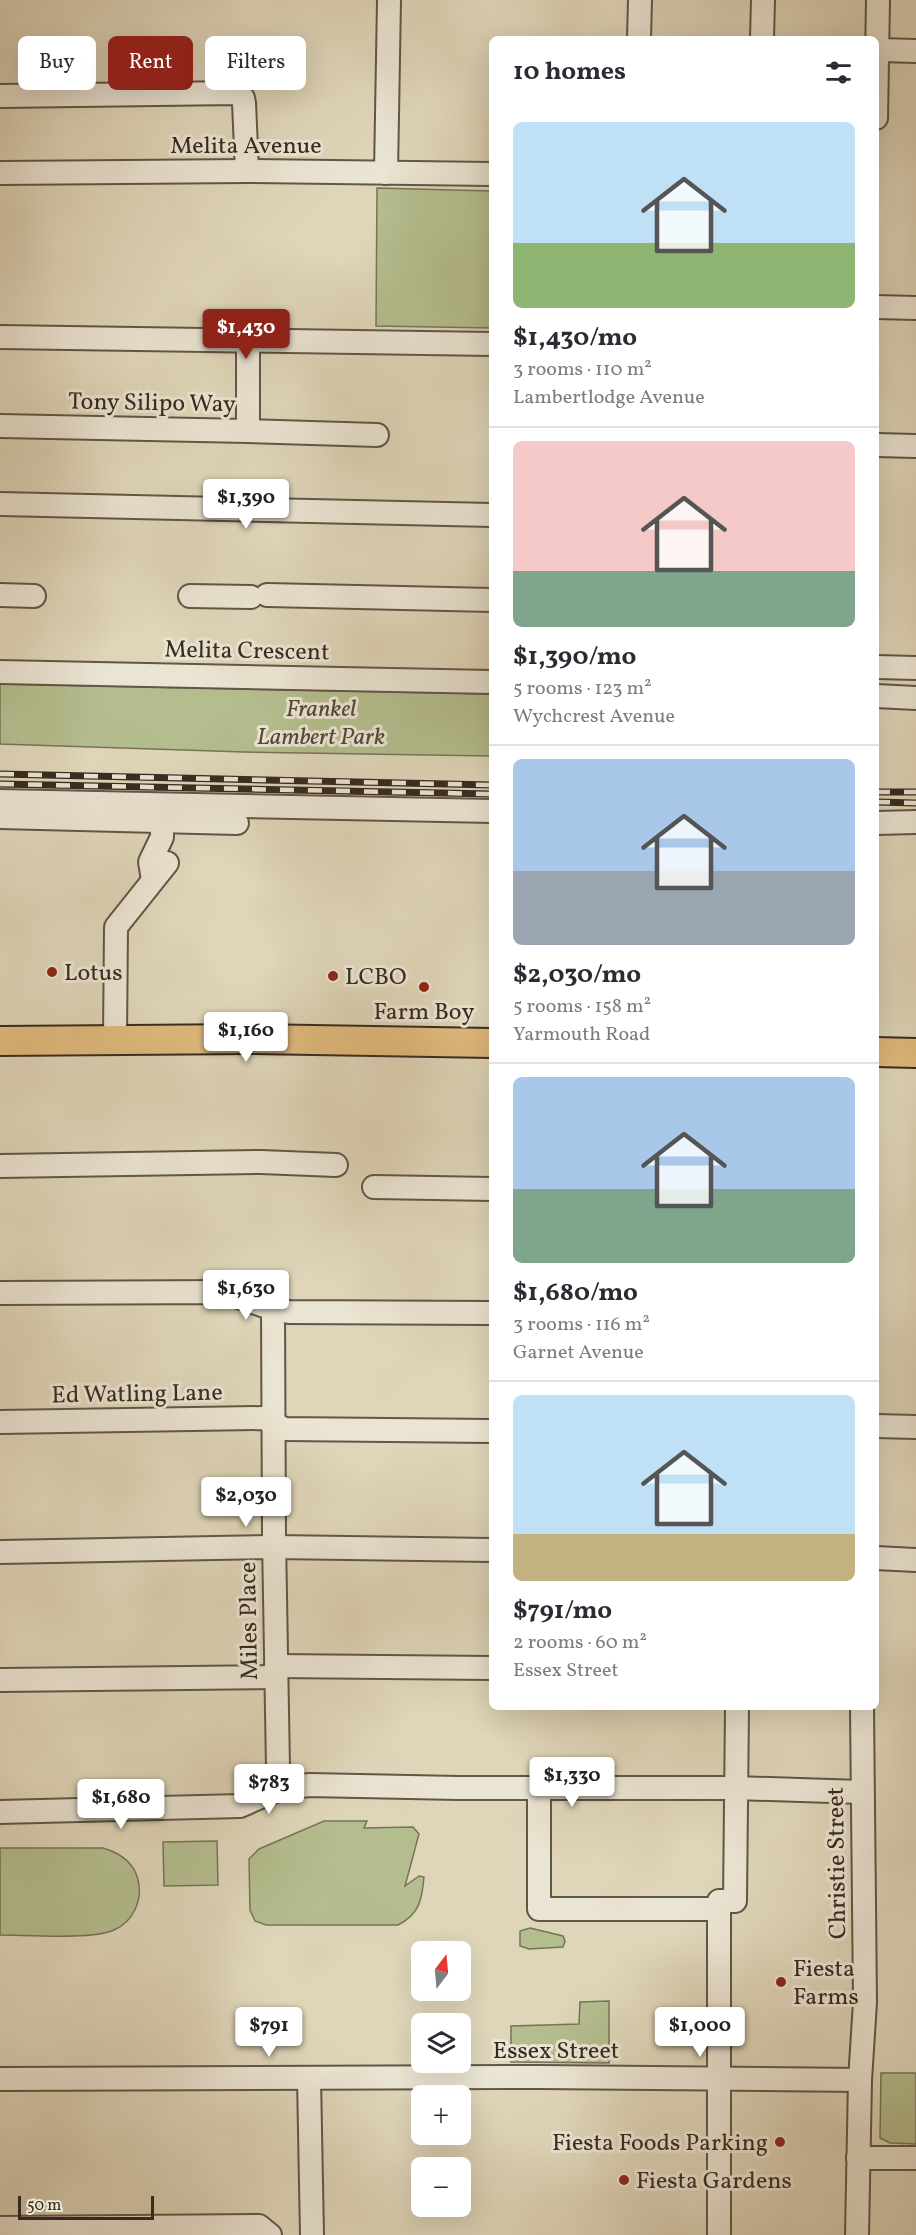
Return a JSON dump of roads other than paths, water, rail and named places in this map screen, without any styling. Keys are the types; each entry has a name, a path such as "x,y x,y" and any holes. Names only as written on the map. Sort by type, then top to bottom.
{"main road":[{"path":"0,1041 250,1039 489,1043"},
{"path":"879,1052 916,1053"}],"street":[{"path":"386,173 389,0"},
{"path":"639,36 640,0"},
{"path":"762,36 763,0"},
{"path":"878,0 878,36"},
{"path":"879,50 916,51"},
{"path":"0,96 236,93 243,98 244,103 246,171"},
{"name":"Melita Avenue","path":"0,173 246,171 489,174"},
{"path":"879,307 916,308"},
{"path":"0,337 489,344"},
{"name":"Tony Silipo Way","path":"0,426 248,431 248,340"},
{"path":"248,431 377,435"},
{"path":"879,445 916,446"},
{"path":"0,504 489,515"},
{"path":"0,595 34,596"},
{"path":"190,596 489,600"},
{"path":"879,667 916,668"},
{"name":"Melita Crescent","path":"0,672 489,682"},
{"path":"879,696 916,698"},
{"path":"0,801 489,811"},
{"path":"0,817 237,824"},
{"path":"153,880 150,862 162,837 162,822"},
{"path":"879,823 914,823"},
{"path":"115,1039 116,927 167,863"},
{"path":"0,1166 261,1162 336,1165"},
{"path":"374,1187 489,1189"},
{"path":"0,1293 225,1292 273,1309 289,1312 489,1313"},
{"name":"Miles Place","path":"273,1309 276,1672 281,1788"},
{"name":"Ed Watling Lane","path":"0,1422 264,1418 284,1429 489,1431"},
{"path":"879,1426 916,1427"},
{"path":"0,1552 274,1548 489,1550"},
{"path":"879,1558 916,1560"},
{"path":"0,1680 489,1668"},
{"path":"719,2235 719,1901 735,1901 737,1710"},
{"name":"Christie Street","path":"857,2235 860,2080 865,2002 862,1710"},
{"path":"0,1812 240,1806 281,1788 310,1785 735,1788 862,1792"},
{"path":"539,1788 539,1909 719,1909"},
{"name":"Essex Street","path":"0,2079 539,2077 860,2080"},
{"path":"309,2078 312,2235"},
{"path":"858,2158 916,2158"},
{"path":"0,2228 259,2226 270,2235"}],"railway":[{"path":"0,774 489,785"},
{"path":"0,784 489,794"},
{"path":"879,792 916,792"},
{"path":"879,802 916,803"}],"place":[{"name":"Lotus","path":"52,972"},
{"name":"LCBO","path":"333,976"},
{"name":"Farm Boy","path":"424,987"},
{"name":"Fiesta Farms","path":"781,1982"},
{"name":"Fiesta Foods Parking","path":"780,2142"},
{"name":"Fiesta Gardens","path":"624,2180"}],"park label":[{"name":"Frankel Lambert Park","path":"321,722"}]}
